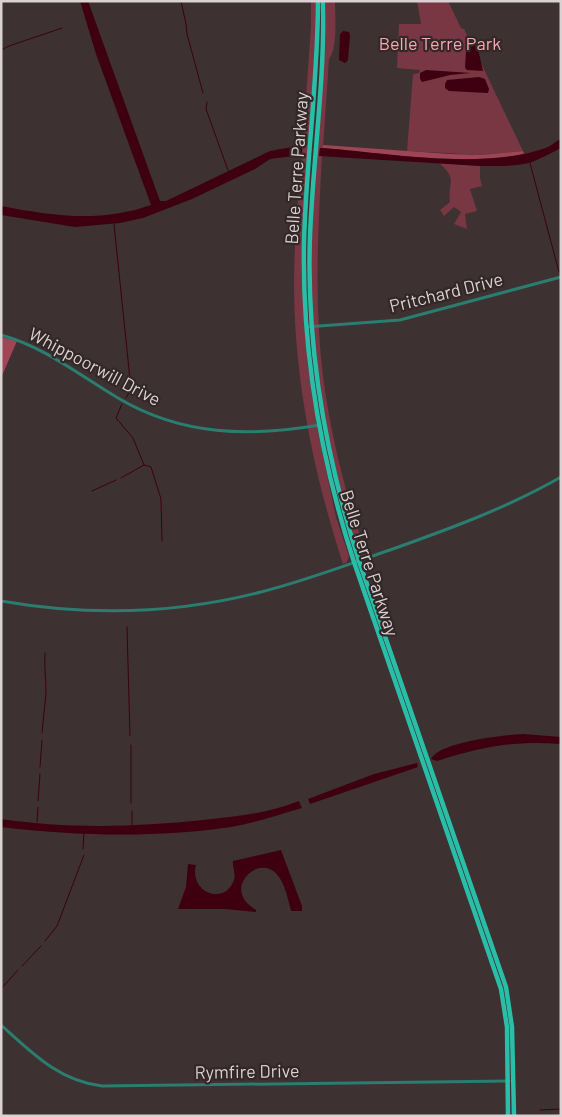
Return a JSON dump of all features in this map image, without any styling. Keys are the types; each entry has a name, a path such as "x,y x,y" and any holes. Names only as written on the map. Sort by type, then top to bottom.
{"main road":[{"name":"Belle Terre Parkway","path":"318,1 316,64 304,241 309,326 321,425 338,513 500,989 506,1024 514,1116"},
{"name":"Belle Terre Parkway","path":"309,326 310,237 322,64 323,1"},
{"name":"Belle Terre Parkway","path":"508,1116 510,1081"}],"street":[{"name":"Pritchard Drive","path":"309,326 396,321 561,276"},
{"name":"Whippoorwill Drive","path":"1,335 41,350 121,400 174,422 209,430 242,433 276,432 321,425"},
{"path":"1,601 47,608 137,611 226,600 262,592 356,562 488,514 531,494 561,477"},
{"name":"Rymfire Drive","path":"1,1025 52,1069 78,1081 102,1086 510,1081"}],"green space":[{"path":"311,1 317,1 303,226 307,359 318,432 336,517 349,556 347,562 343,564 323,496 308,426 302,391 295,320 295,236 311,26"},
{"path":"326,1 335,1 335,31 334,47 329,59 323,148 320,149 319,156 322,156 319,211 318,321 326,399 346,489 367,555 362,557 359,554 336,476 318,378 312,313 311,236 325,44"},
{"name":"Belle Terre Park","path":"417,1 448,1 461,28 464,29 470,41 473,38 481,63 523,151 482,155 407,151 413,74 419,73 420,70 397,68 399,24 421,24"},
{"path":"439,163 480,166 482,186 470,189 477,211 465,214 467,229 454,224 461,212 454,207 444,216 440,210 450,202 451,181 449,173"}],"shaded area":[{"path":"80,1 88,1 160,201 166,201 270,151 298,146 302,148 302,155 270,159 255,169 192,199 143,218 120,223 75,227 1,215 1,206 39,213 95,216 132,211 151,205 96,54"},
{"path":"343,31 349,32 350,35 348,60 345,63 339,60 340,34"},
{"path":"472,38 479,53 483,71 467,70 465,68 466,51"},
{"path":"426,70 471,73 450,75 422,82 420,73"},
{"path":"479,77 485,79 489,89 488,93 449,91 445,88 447,80"},
{"path":"561,139 561,148 532,162 513,165 480,166 319,156 320,148 323,148 437,158 496,158 523,154 548,147"},
{"path":"323,145 450,154 482,155 523,151 524,154 475,159 424,158 323,148"},
{"path":"1,337 17,341 1,378"},
{"path":"523,734 561,737 561,744 513,744 483,748 437,761 431,759 436,753 446,748 473,740"},
{"path":"417,763 418,767 310,804 308,799 374,774"},
{"path":"299,801 302,808 249,823 203,831 87,834 1,827 1,819 76,826 178,822 252,814 276,809"},
{"path":"281,850 302,906 302,911 291,911 285,889 279,877 271,870 263,868 254,870 242,883 241,892 256,912 224,909 178,909 186,887 188,864 196,865 195,875 203,889 209,893 223,893 234,880 233,861"}],"waterway":[{"path":"181,1 187,34 203,93"},
{"path":"1,50 62,28"},
{"path":"207,102 206,109 229,173"},
{"path":"530,163 559,272"},
{"path":"114,224 131,389 126,398"},
{"path":"122,404 116,418 133,438 144,465 151,467 161,499 162,541"},
{"path":"121,478 144,465"},
{"path":"92,491 116,480"},
{"path":"127,627 130,736"},
{"path":"42,733 46,693 45,653"},
{"path":"40,767 42,740"},
{"path":"131,745 131,803"},
{"path":"38,801 40,774"},
{"path":"37,822 38,807"},
{"path":"132,811 132,825"},
{"path":"83,849 84,832"},
{"path":"45,941 57,926 84,855"},
{"path":"22,966 41,946"},
{"path":"1,989 18,970"},
{"path":"540,1110 561,1109"}]}
